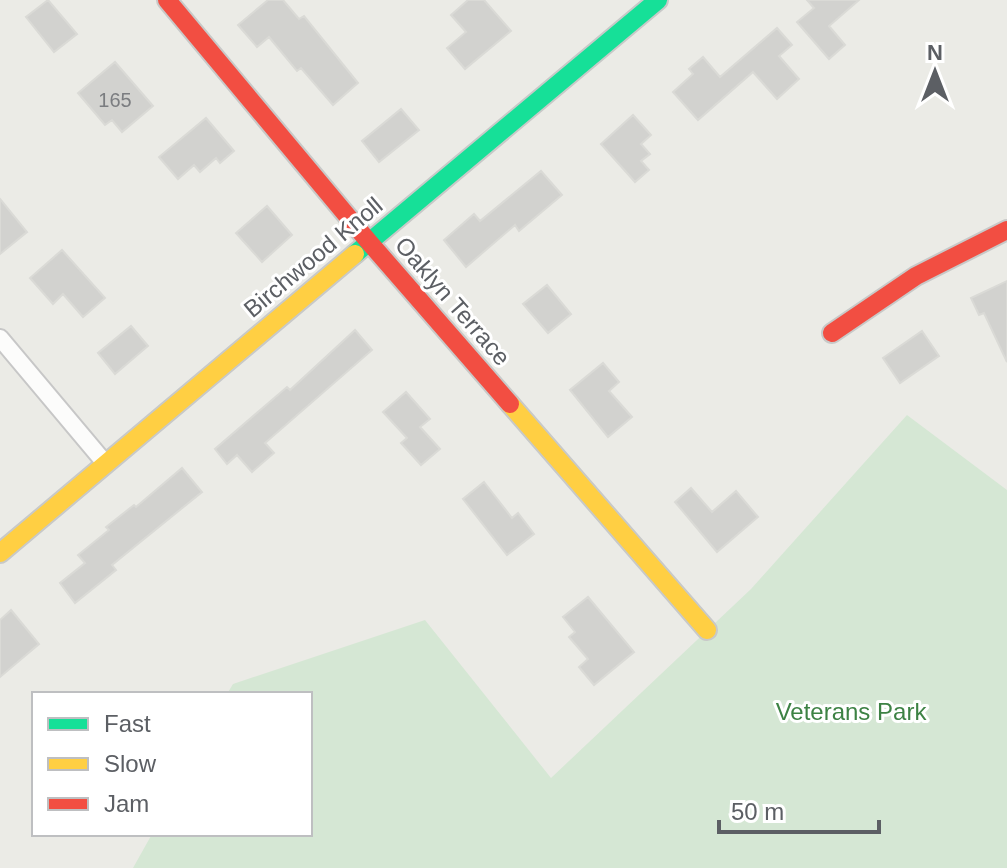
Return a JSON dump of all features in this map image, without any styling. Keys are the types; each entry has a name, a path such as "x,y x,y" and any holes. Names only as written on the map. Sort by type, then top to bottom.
{"street":[{"name":"Oaklyn Terrace","path":"167,0 369,242 707,630"},
{"name":"Birchwood Knoll","path":"0,553 658,0"},
{"path":"832,333 905,280 1007,230"},
{"path":"0,338 105,463"}],"green space":[{"name":"Veterans Park","path":"907,415 1007,490 1007,868 133,868 151,836 312,836 312,692 228,692 233,684 425,620 551,778 751,589"}],"building":[{"path":"48,0 77,34 54,52 26,17"},
{"path":"268,0 283,0 299,19 304,16 358,83 333,105 301,68 297,71 269,37 257,47 238,25"},
{"path":"468,0 484,0 511,31 465,69 447,48 466,32 451,15"},
{"path":"807,0 859,0 829,26 845,45 829,59 797,22 814,8"},
{"path":"777,28 792,45 779,56 799,79 777,99 753,72 698,120 673,92 693,74 689,69 703,57 720,77"},
{"path":"115,62 153,106 122,132 112,120 105,125 78,93"},
{"path":"401,109 419,130 379,162 362,141"},
{"path":"633,115 651,135 641,144 650,154 641,161 649,170 635,182 601,144"},
{"path":"206,118 234,151 220,163 216,158 200,172 194,165 178,179 159,157"},
{"path":"541,171 562,195 519,231 515,225 466,267 444,240 474,214 480,221"},
{"path":"0,199 27,232 0,254"},
{"path":"267,206 292,235 262,262 236,233"},
{"path":"62,250 105,298 83,317 63,294 53,304 30,278"},
{"path":"1007,281 1007,362 984,313 979,315 971,298"},
{"path":"547,285 571,314 548,333 523,304"},
{"path":"131,326 148,346 115,374 98,353"},
{"path":"355,330 372,350 265,443 274,453 252,472 237,455 227,464 215,449 287,387 290,390"},
{"path":"922,331 939,356 900,383 883,358"},
{"path":"603,363 619,382 609,391 632,417 608,437 570,390"},
{"path":"406,392 430,419 420,427 440,449 421,465 401,443 407,438 383,412"},
{"path":"182,468 202,492 112,565 116,570 75,603 60,583 85,563 78,555 109,530 106,527 134,505 136,507"},
{"path":"484,482 512,518 518,513 534,534 507,555 463,499"},
{"path":"691,488 712,512 736,491 758,517 717,552 675,502"},
{"path":"588,597 634,652 594,685 579,667 588,659 569,637 575,632 563,617"},
{"path":"11,610 39,644 0,677 0,620"}],"traffic: fast":[{"path":"355,254 658,0"}],"traffic: slow":[{"path":"0,553 355,254"},
{"path":"510,404 707,630"}],"traffic: jam":[{"path":"167,0 369,242 510,404"},
{"path":"832,333 916,276 1007,230"}]}
